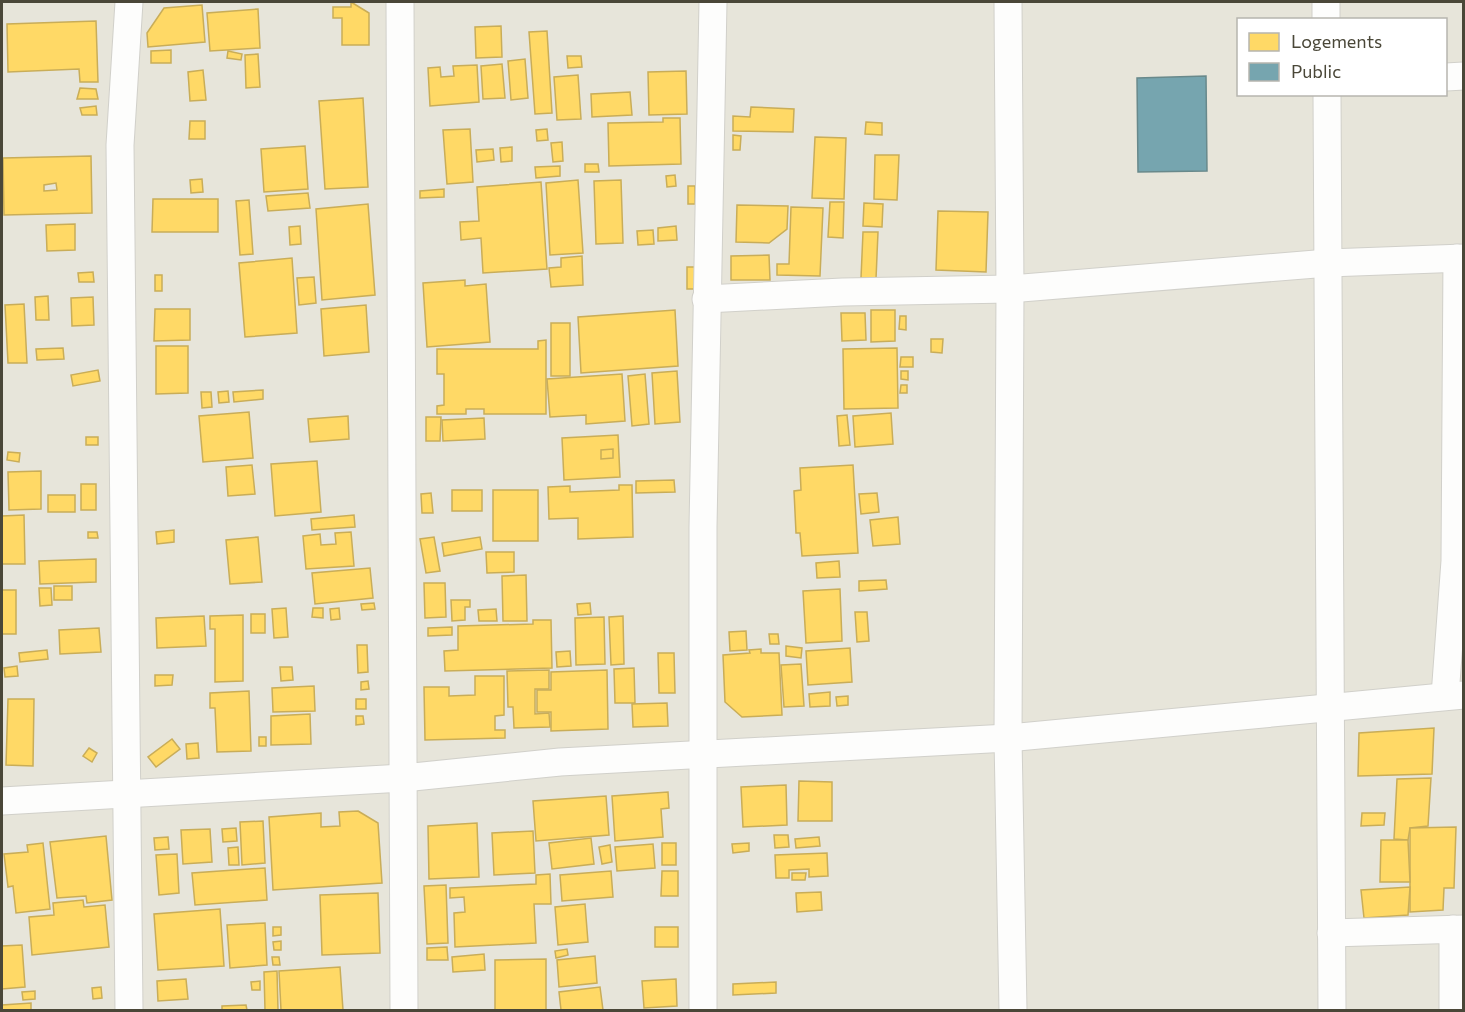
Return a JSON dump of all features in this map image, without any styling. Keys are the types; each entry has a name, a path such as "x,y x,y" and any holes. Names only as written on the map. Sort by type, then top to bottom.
{"street":[{"path":"129,2 120,145 129,1011"},
{"path":"400,2 404,1011"},
{"path":"703,1011 702,755 706,299 713,2"},
{"path":"1008,2 1010,289 1008,738 1013,1011"},
{"path":"1326,2 1326,18"},
{"path":"1447,77 1464,76"},
{"path":"1327,96 1332,1011"},
{"path":"2,801 403,778 560,762 1008,738 1454,696 1460,258 1328,263 1010,289 843,292 706,299"},
{"path":"1331,933 1458,929 1453,1011"}],"shaded area":[{"path":"2,2 1463,2 1463,1010 2,1010"}],"building: Logements":[{"path":"351,2 369,13 369,45 342,45 342,18 333,18 333,7 351,7"},
{"path":"202,5 205,42 148,47 147,33 164,8"},
{"path":"258,9 260,48 210,51 207,13"},
{"path":"96,21 98,82 80,82 79,69 8,72 7,24"},
{"path":"501,26 502,57 476,58 475,27"},
{"path":"547,31 552,113 535,114 529,32"},
{"path":"171,50 171,63 151,63 151,51"},
{"path":"228,51 242,54 241,60 227,58"},
{"path":"258,54 260,87 246,88 245,55"},
{"path":"567,56 581,56 582,67 568,68"},
{"path":"525,59 528,98 511,100 508,61"},
{"path":"502,64 505,98 483,99 481,66"},
{"path":"477,65 479,102 430,106 428,68 440,67 441,77 454,76 453,66"},
{"path":"203,70 206,100 190,101 188,72"},
{"path":"686,71 687,114 649,115 648,72"},
{"path":"578,75 581,119 557,120 554,77"},
{"path":"80,88 96,89 98,99 77,99"},
{"path":"630,92 632,115 592,117 591,94"},
{"path":"363,98 368,187 325,189 319,101"},
{"path":"96,106 97,115 82,115 80,108"},
{"path":"751,107 794,109 793,132 733,131 733,116 750,117"},
{"path":"663,118 680,118 681,164 609,166 608,123 663,122"},
{"path":"190,121 205,121 205,139 189,139"},
{"path":"866,122 882,123 882,135 865,134"},
{"path":"470,129 473,182 447,184 443,130"},
{"path":"547,129 548,140 537,141 536,130"},
{"path":"733,135 741,136 740,150 733,150"},
{"path":"815,137 846,138 844,199 812,198"},
{"path":"562,142 563,161 553,162 551,143"},
{"path":"305,146 308,189 264,192 261,149"},
{"path":"512,147 512,161 501,162 500,148"},
{"path":"493,149 494,160 477,162 476,150"},
{"path":"875,155 899,155 897,200 874,199"},
{"path":"91,156 92,213 4,215 3,158","holes":["56,183 57,190 44,191 44,185"]},
{"path":"585,164 598,164 599,172 585,172"},
{"path":"560,166 560,176 536,178 535,167"},
{"path":"675,175 676,186 667,187 666,176"},
{"path":"202,179 203,192 191,193 190,180"},
{"path":"578,180 583,253 550,255 546,183"},
{"path":"621,180 623,243 596,244 594,181"},
{"path":"541,182 547,269 483,273 481,238 461,240 460,222 479,221 477,187"},
{"path":"688,186 695,186 695,204 688,204"},
{"path":"444,189 444,197 420,198 420,191"},
{"path":"308,193 310,208 268,211 266,196"},
{"path":"153,199 218,199 218,232 152,232"},
{"path":"249,200 253,254 240,255 236,201"},
{"path":"830,202 844,202 843,238 828,237"},
{"path":"864,203 883,204 882,227 863,226"},
{"path":"368,204 375,295 322,300 316,209"},
{"path":"737,205 788,206 787,229 769,243 736,242"},
{"path":"791,207 823,208 820,276 777,275 777,264 789,264"},
{"path":"938,211 988,212 986,272 936,270"},
{"path":"75,224 75,250 47,251 46,225"},
{"path":"300,226 301,244 290,245 289,227"},
{"path":"676,226 677,240 658,241 658,228"},
{"path":"653,230 654,244 638,245 637,231"},
{"path":"863,232 878,232 876,279 861,278"},
{"path":"769,255 770,280 731,280 731,256"},
{"path":"582,256 583,285 551,287 549,268 561,267 561,258"},
{"path":"292,258 297,333 245,337 239,263"},
{"path":"687,267 697,267 698,289 687,289"},
{"path":"93,272 94,282 79,282 78,273"},
{"path":"155,275 162,275 162,291 155,291"},
{"path":"314,277 316,303 299,305 297,278"},
{"path":"465,280 465,286 486,284 490,342 427,347 423,283"},
{"path":"48,296 49,320 36,320 35,297"},
{"path":"93,297 94,325 72,326 71,298"},
{"path":"24,304 27,363 8,363 5,305"},
{"path":"366,305 369,352 324,356 321,309"},
{"path":"155,309 190,309 190,340 154,341"},
{"path":"675,310 678,366 581,373 578,317"},
{"path":"871,310 895,310 895,341 871,342"},
{"path":"841,313 865,313 866,340 842,341"},
{"path":"900,316 906,316 906,330 899,329"},
{"path":"551,323 570,323 570,376 551,376"},
{"path":"931,339 943,339 942,353 931,352"},
{"path":"546,340 546,414 484,414 484,409 466,409 466,414 437,414 437,406 444,405 444,374 437,374 437,349 538,349 538,341"},
{"path":"156,346 188,346 188,393 156,394"},
{"path":"63,348 64,359 37,360 36,349"},
{"path":"897,348 898,408 844,409 843,349"},
{"path":"901,357 913,357 913,367 900,367"},
{"path":"98,370 100,381 73,386 71,375"},
{"path":"677,371 680,422 655,424 652,373"},
{"path":"901,371 908,371 908,380 901,379"},
{"path":"622,374 625,421 586,424 586,415 550,417 547,379"},
{"path":"645,374 649,424 632,426 628,376"},
{"path":"901,385 907,385 907,393 900,393"},
{"path":"263,390 263,399 234,402 233,392"},
{"path":"228,391 229,402 219,403 218,392"},
{"path":"201,392 211,392 212,407 202,408"},
{"path":"249,412 253,458 203,462 199,416"},
{"path":"891,413 893,444 855,447 853,416"},
{"path":"847,415 850,445 839,446 837,416"},
{"path":"348,416 349,439 310,442 308,419"},
{"path":"426,417 441,417 440,441 426,441"},
{"path":"484,418 485,439 443,441 442,420"},
{"path":"618,435 620,477 564,480 562,438"},
{"path":"86,437 98,437 98,445 86,445"},
{"path":"613,449 613,458 601,459 601,450"},
{"path":"8,452 20,453 19,462 7,460"},
{"path":"317,461 321,512 275,516 271,464"},
{"path":"252,465 255,494 228,496 226,467"},
{"path":"853,465 858,553 802,556 800,533 796,533 794,491 801,490 800,468"},
{"path":"41,471 41,509 9,510 8,472"},
{"path":"674,480 675,492 636,493 636,481"},
{"path":"81,484 96,484 96,510 81,510"},
{"path":"619,485 632,485 633,537 578,539 578,518 549,519 548,487 570,486 570,492 619,490"},
{"path":"452,490 482,490 482,511 452,511"},
{"path":"493,490 538,490 538,541 493,541"},
{"path":"431,493 433,513 422,513 421,494"},
{"path":"877,493 879,512 861,514 859,494"},
{"path":"48,495 75,495 75,512 48,512"},
{"path":"24,515 25,564 2,564 2,516"},
{"path":"354,515 355,527 312,530 311,519"},
{"path":"898,517 900,544 873,546 870,520"},
{"path":"174,530 174,542 157,544 156,532"},
{"path":"88,532 97,532 98,538 88,538"},
{"path":"351,532 354,566 306,569 303,536 320,534 321,545 336,544 335,533"},
{"path":"258,537 262,582 230,584 226,540"},
{"path":"434,537 440,571 426,573 420,539"},
{"path":"480,537 482,549 444,556 442,543"},
{"path":"486,552 514,552 514,572 487,573"},
{"path":"96,559 96,582 40,584 39,561"},
{"path":"839,561 840,577 817,578 816,563"},
{"path":"370,568 373,598 315,604 312,573"},
{"path":"526,575 527,621 503,621 502,576"},
{"path":"886,580 887,589 859,591 859,581"},
{"path":"424,583 445,583 446,617 425,618"},
{"path":"54,586 72,586 72,600 54,600"},
{"path":"39,588 51,588 52,605 40,606"},
{"path":"840,589 842,641 806,643 803,591"},
{"path":"2,590 16,590 16,634 2,634"},
{"path":"451,600 470,600 470,607 465,607 465,620 452,621"},
{"path":"374,603 375,609 362,610 361,604"},
{"path":"590,603 591,614 578,615 577,604"},
{"path":"286,608 288,637 274,638 272,609"},
{"path":"313,608 323,608 323,618 312,617"},
{"path":"339,608 340,619 331,620 330,609"},
{"path":"496,609 497,621 479,621 478,610"},
{"path":"855,612 867,612 869,641 857,642"},
{"path":"251,614 265,614 265,633 251,633"},
{"path":"243,615 243,681 215,682 215,629 210,629 210,616"},
{"path":"204,616 206,646 157,648 156,618"},
{"path":"623,616 624,664 611,665 609,617"},
{"path":"604,617 605,664 576,665 575,618"},
{"path":"533,620 551,620 552,668 445,671 444,651 458,650 458,626 533,624"},
{"path":"452,627 452,635 428,636 428,628"},
{"path":"99,628 101,652 60,654 59,630"},
{"path":"746,631 747,650 730,651 729,632"},
{"path":"769,634 778,634 779,644 770,644"},
{"path":"357,645 367,645 368,672 358,673"},
{"path":"786,646 802,648 801,658 786,656"},
{"path":"850,648 852,682 808,685 806,651"},
{"path":"761,649 761,653 779,653 782,715 742,717 725,702 723,655 750,653 749,650"},
{"path":"47,650 48,659 20,662 19,653"},
{"path":"570,651 571,666 557,667 556,652"},
{"path":"658,653 674,653 675,693 659,693"},
{"path":"801,664 804,706 784,707 781,665"},
{"path":"17,666 18,676 5,677 4,668"},
{"path":"280,667 292,667 293,680 281,681"},
{"path":"634,668 635,703 615,703 614,669"},
{"path":"549,670 549,689 535,689 535,714 549,713 550,727 514,728 513,707 508,707 507,671"},
{"path":"607,670 608,729 551,731 551,712 537,712 537,690 551,690 551,672"},
{"path":"155,675 173,675 172,685 155,686"},
{"path":"475,676 504,676 504,715 495,716 495,730 505,730 505,738 425,740 424,687 449,687 449,696 475,695"},
{"path":"368,681 369,689 361,690 361,682"},
{"path":"314,686 315,711 273,712 272,688"},
{"path":"249,691 251,751 217,752 215,708 210,708 210,693"},
{"path":"830,692 830,706 810,707 809,694"},
{"path":"848,696 848,705 837,706 836,697"},
{"path":"8,699 34,699 33,766 6,765"},
{"path":"356,699 366,699 366,709 356,709"},
{"path":"667,703 668,726 633,727 632,704"},
{"path":"310,714 311,744 271,745 271,716"},
{"path":"356,716 363,716 364,724 356,725"},
{"path":"1434,728 1432,774 1358,776 1359,733"},
{"path":"259,737 266,737 266,746 259,746"},
{"path":"172,739 180,749 156,767 148,757"},
{"path":"198,743 199,758 187,759 186,744"},
{"path":"89,748 97,753 92,762 83,756"},
{"path":"1431,778 1428,826 1410,828 1408,840 1394,839 1397,779"},
{"path":"799,781 832,782 832,821 798,821"},
{"path":"786,785 787,825 743,827 741,787"},
{"path":"668,792 669,808 661,809 663,837 615,841 612,796"},
{"path":"606,796 609,835 536,841 533,801"},
{"path":"358,811 378,823 382,883 273,890 269,817 321,813 321,827 340,826 339,812"},
{"path":"1362,813 1385,813 1384,825 1361,826"},
{"path":"263,821 265,863 242,865 240,822"},
{"path":"477,823 479,877 429,879 428,826"},
{"path":"1456,827 1454,888 1444,888 1443,910 1410,912 1410,828"},
{"path":"236,828 237,841 223,842 222,829"},
{"path":"210,829 212,862 183,864 181,830"},
{"path":"533,831 535,873 494,875 492,833"},
{"path":"774,835 788,835 789,847 775,848"},
{"path":"106,836 112,900 87,903 86,896 57,898 50,842"},
{"path":"168,837 169,849 155,850 154,838"},
{"path":"819,837 820,846 796,848 795,839"},
{"path":"591,838 594,864 552,869 549,843"},
{"path":"1381,840 1408,840 1410,882 1380,882"},
{"path":"43,843 50,909 16,913 13,886 8,887 4,854 28,852 27,845"},
{"path":"662,843 676,843 676,865 662,865"},
{"path":"749,843 749,851 733,853 732,844"},
{"path":"653,844 655,868 617,871 615,847"},
{"path":"610,845 612,862 602,864 599,847"},
{"path":"238,847 239,865 229,865 228,848"},
{"path":"827,853 828,876 809,877 809,869 789,870 789,878 776,878 775,855"},
{"path":"177,854 179,893 159,895 156,855"},
{"path":"265,868 267,900 195,905 192,873"},
{"path":"611,871 613,897 562,901 560,875"},
{"path":"662,871 678,871 678,896 661,896"},
{"path":"792,873 806,873 805,880 792,880"},
{"path":"550,874 551,904 534,904 536,943 455,947 454,913 465,912 464,897 450,898 450,888 536,884 536,875"},
{"path":"446,885 448,943 427,944 424,886"},
{"path":"1410,887 1408,915 1364,918 1361,890"},
{"path":"821,892 822,910 797,912 796,893"},
{"path":"378,893 380,953 322,955 320,895"},
{"path":"83,900 84,907 105,905 109,947 32,955 29,917 54,915 53,903"},
{"path":"585,904 588,942 558,945 555,907"},
{"path":"220,909 224,966 158,970 154,914"},
{"path":"265,923 267,965 230,968 227,925"},
{"path":"273,927 281,927 281,935 273,936"},
{"path":"655,927 678,927 678,947 655,947"},
{"path":"281,941 281,950 274,950 273,942"},
{"path":"22,945 25,987 2,989 2,946"},
{"path":"447,947 448,960 427,960 427,948"},
{"path":"567,949 568,955 556,958 555,951"},
{"path":"484,954 485,970 453,972 452,957"},
{"path":"595,956 597,983 559,987 557,960"},
{"path":"272,957 279,957 280,965 273,965"},
{"path":"546,959 546,1010 495,1010 495,960"},
{"path":"340,967 343,1010 281,1010 279,971"},
{"path":"277,971 278,1010 265,1010 264,972"},
{"path":"186,979 188,999 158,1001 157,981"},
{"path":"676,979 677,1006 644,1008 642,981"},
{"path":"260,981 260,990 252,990 251,982"},
{"path":"776,982 776,993 733,995 733,984"},
{"path":"101,987 102,998 93,999 92,988"},
{"path":"600,987 603,1010 561,1010 559,992"},
{"path":"35,991 35,999 23,1000 22,992"},
{"path":"31,1003 31,1010 2,1010 2,1005"},
{"path":"246,1005 247,1010 222,1010 222,1006"}],"building: Public":[{"path":"1206,76 1207,171 1138,172 1137,78"}]}
